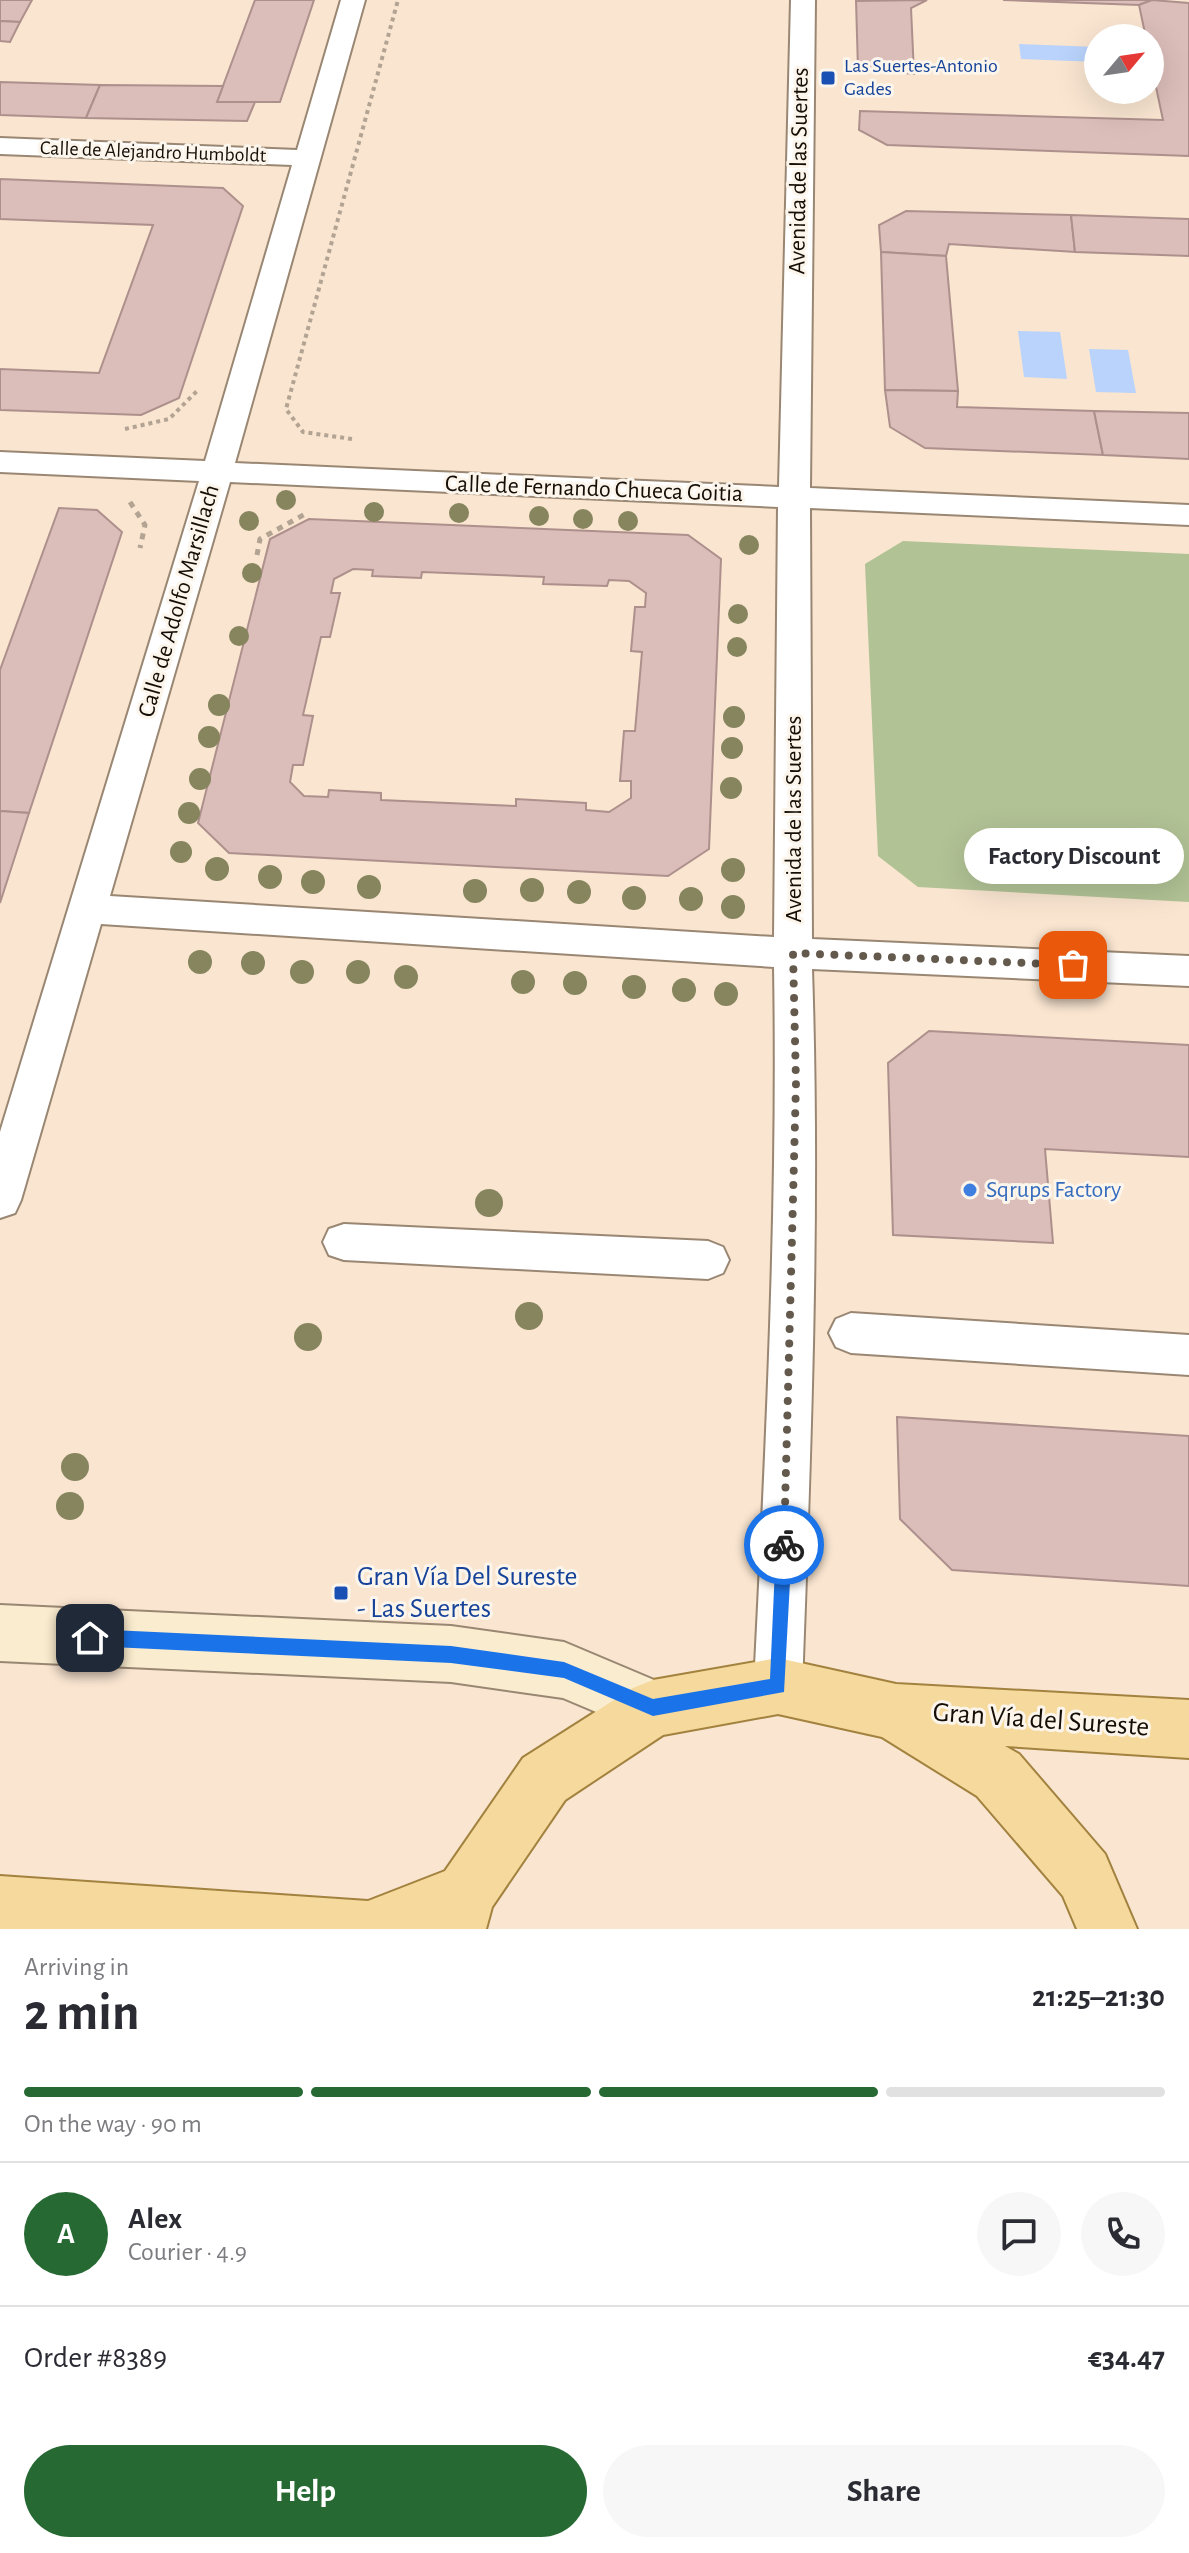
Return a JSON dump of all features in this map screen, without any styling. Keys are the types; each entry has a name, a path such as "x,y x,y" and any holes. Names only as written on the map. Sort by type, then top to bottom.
{"main road":[{"path":"373,1929 461,1911 544,1779 653,1708 778,1686 892,1711 998,1775 1084,1875 1107,1929"},
{"name":"Gran Vía del Sureste","path":"892,1711 1189,1729"},
{"path":"0,1906 362,1929"}],"street":[{"name":"Calle de Adolfo Marsillach","path":"0,1200 217,473 353,0"},
{"name":"Avenida de las Suertes","path":"778,1686 787,1485 796,1098 793,953 794,498 803,0"},
{"name":"Calle de Alejandro Humboldt","path":"0,146 307,158"},
{"name":"Calle de Fernando Chueca Goitia","path":"0,462 1189,515"},
{"path":"88,909 793,953 1189,971"},
{"path":"344,1242 708,1260"},
{"path":"851,1333 1189,1355"},
{"path":"0,1633 451,1654 564,1670 653,1708"}],"path":[{"path":"352,439 303,432 286,409 398,0"},
{"path":"117,429 169,419 198,389"},
{"path":"257,555 260,539 310,511"}],"green space":[{"path":"903,541 1189,554 1189,902 918,887 878,856 865,564"}],"water":[{"path":"1019,44 1084,46 1084,61 1021,59"},
{"path":"1018,331 1060,332 1067,379 1024,377"},
{"path":"1089,349 1128,350 1136,393 1096,392"}],"building":[{"path":"0,0 32,0 20,22 0,21"},
{"path":"255,0 314,0 280,102 217,102"},
{"path":"927,0 911,8 914,74 858,69 856,1"},
{"path":"1003,0 1152,0 1139,5"},
{"path":"1152,0 1189,3 1189,156 887,145 859,130 860,111 1163,120 1160,104 1164,104 1164,24 1143,24 1139,5"},
{"path":"0,21 20,22 10,42 0,41"},
{"path":"0,82 100,85 86,118 0,115"},
{"path":"100,85 223,86 217,102 255,102 247,121 86,118"},
{"path":"0,179 223,188 243,206 179,398 141,415 0,410 0,369 99,373 153,225 0,219"},
{"path":"906,211 1071,215 1075,252 949,244 946,256 881,252 879,225"},
{"path":"1071,215 1189,219 1189,256 1075,252"},
{"path":"881,252 946,256 958,391 885,390"},
{"path":"885,390 958,391 957,407 1094,411 1103,455 925,448 890,427"},
{"path":"1094,411 1189,413 1189,459 1103,455"},
{"path":"59,508 97,510 122,532 29,813 0,811 0,670"},
{"path":"309,519 688,535 721,559 709,849 668,876 229,853 198,823 270,539","holes":["353,569 373,570 372,576 421,578 422,572 544,577 543,584 607,586 609,580 629,581 646,593 645,607 635,607 631,651 642,652 635,731 624,731 620,781 631,781 631,798 609,812 586,810 586,803 516,799 516,806 381,800 381,793 329,790 328,797 304,796 290,782 293,765 303,765 313,716 303,715 321,637 330,637 340,593 331,593 334,579"]},
{"path":"0,811 29,813 0,903"},
{"path":"929,1031 1189,1045 1189,1157 1045,1149 1053,1243 893,1235 888,1063"},
{"path":"897,1417 1189,1436 1189,1586 952,1570 900,1519"}],"way so far":[{"path":"784,1545 796,1083 793,953 1073,965"}],"place":[{"name":"Las Suertes-Antonio Gades","path":"828,78"},
{"name":"Factory Discount","path":"1073,965"},
{"name":"Sqrups Factory","path":"970,1190"},
{"name":"Gran Vía Del Sureste - Las Suertes","path":"341,1593"}],"route":[{"path":"90,1638 451,1654 564,1670 653,1708 778,1686 784,1545"}]}
